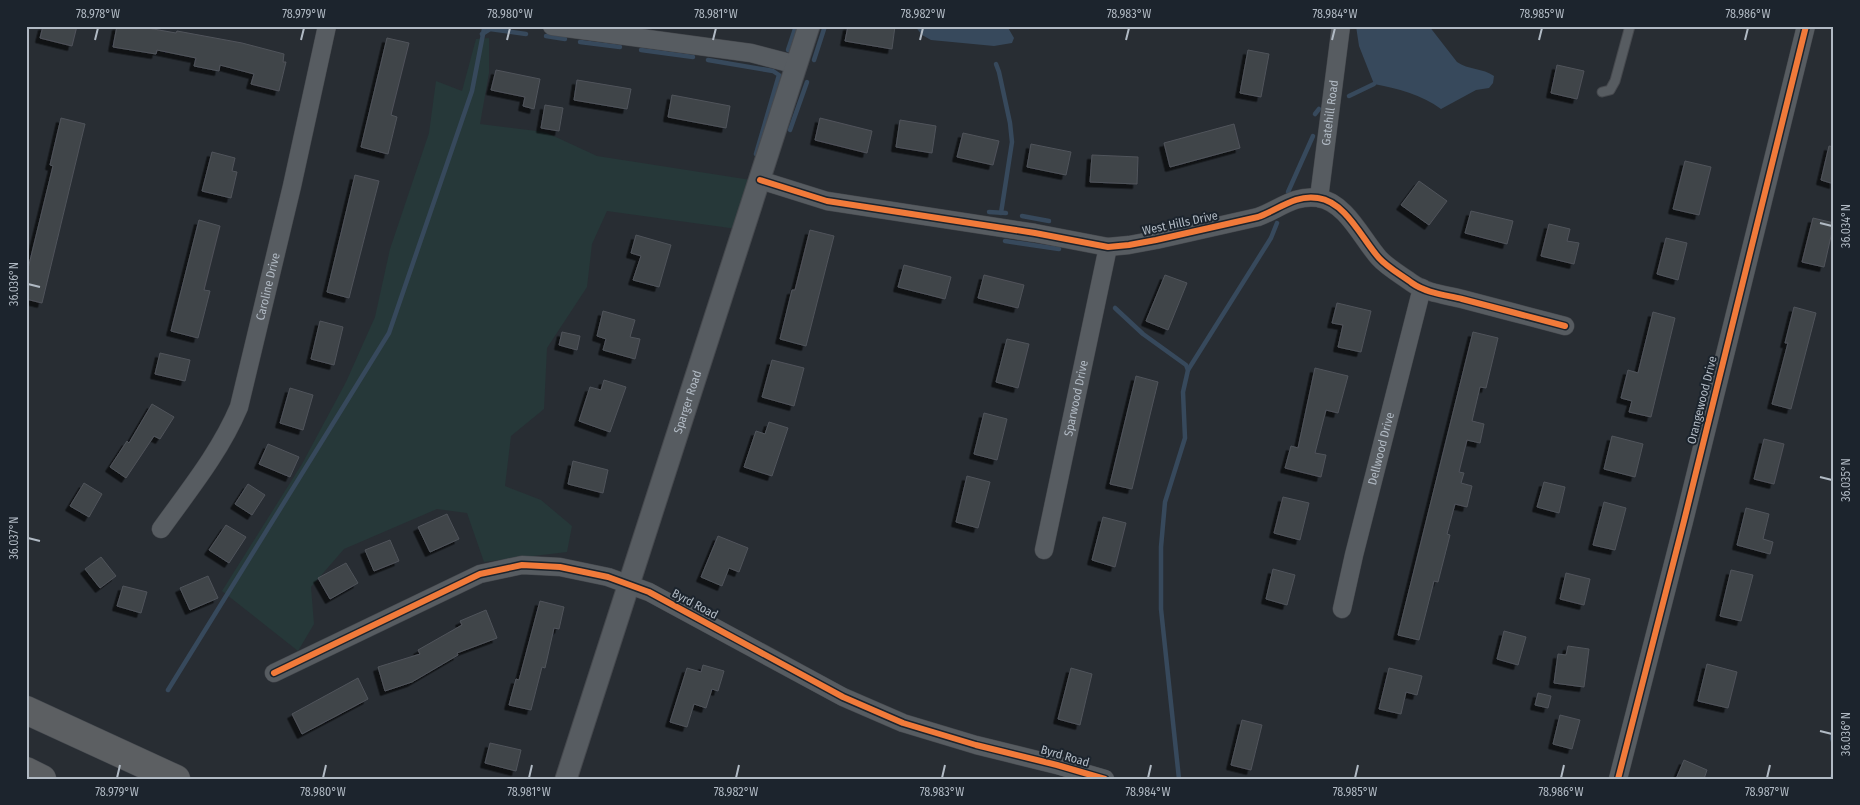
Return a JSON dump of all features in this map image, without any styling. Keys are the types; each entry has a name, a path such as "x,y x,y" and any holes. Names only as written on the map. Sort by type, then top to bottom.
{"highway":[{"path":"26,710 176,779"},
{"path":"26,771 42,779"}],"street":[{"name":"Caroline Drive","path":"161,529 208,464 230,426 238,407 292,186 327,26"},
{"path":"552,26 751,53 797,65"},
{"name":"Sparger Road","path":"566,779 810,26"},
{"name":"Gatehill Road","path":"1319,198 1341,26"},
{"name":"Orangewood Drive","path":"1618,779 1684,521 1806,26"},
{"name":"West Hills Drive","path":"760,180 827,201 1035,233 1108,247 1156,240 1258,217 1302,198 1319,198"},
{"path":"1319,198 1335,205 1350,220 1380,259 1413,284 1565,326"},
{"name":"Sparwood Drive","path":"1044,550 1108,247"},
{"name":"Dellwood Drive","path":"1342,609 1422,288"},
{"name":"Byrd Road","path":"274,673 464,580 503,568 540,565 560,567 608,577 649,592 865,708 926,730 1105,779"}],"lane":[{"path":"1602,92 1610,90 1616,81 1630,26"}],"shaded area":[{"path":"489,38 489,73 480,124 545,132 597,156 751,180 737,229 607,211 592,244 587,287 547,348 544,409 511,436 505,486 541,500 572,526 567,552 484,562 467,513 437,509 344,549 311,587 314,624 298,651 222,591 302,464 346,382 375,317 390,249 429,133 436,81 462,91 476,39"}],"water":[{"path":"915,26 1007,26 1014,38 1012,43 994,46 931,40 922,35"},
{"path":"1356,26 1429,26 1457,62 1461,65 1490,73 1494,76 1493,83 1489,88 1476,90 1441,109 1409,93 1374,84 1359,46"}],"building":[{"path":"43,26 77,26 72,46 40,38"},
{"path":"117,26 136,26 176,33 177,31 242,43 284,54 283,62 286,62 279,91 251,84 254,74 220,65 219,71 194,66 196,58 157,50 156,54 113,47"},
{"path":"848,26 895,26 892,49 845,41"},
{"path":"387,38 409,43 391,115 397,117 388,154 361,147"},
{"path":"1248,50 1269,54 1261,97 1240,93"},
{"path":"1557,65 1584,71 1577,99 1551,93"},
{"path":"496,70 540,79 534,109 523,106 525,97 491,90"},
{"path":"577,80 631,89 627,109 574,100"},
{"path":"672,95 730,106 726,128 668,117"},
{"path":"545,105 563,108 559,131 541,128"},
{"path":"61,118 85,124 42,303 26,299 26,277 53,166 50,165"},
{"path":"820,118 872,131 867,153 815,140"},
{"path":"900,120 936,126 932,153 896,147"},
{"path":"1234,124 1240,148 1170,167 1164,143"},
{"path":"963,133 999,141 993,165 957,157"},
{"path":"1031,144 1071,152 1066,175 1027,167"},
{"path":"1829,146 1834,147 1834,184 1821,180"},
{"path":"212,152 235,158 232,171 237,172 231,198 202,191"},
{"path":"1092,155 1138,157 1137,184 1090,182"},
{"path":"1685,161 1711,167 1699,215 1673,209"},
{"path":"355,175 379,181 349,298 327,292"},
{"path":"1419,181 1447,201 1429,225 1401,205"},
{"path":"1471,211 1513,221 1507,244 1465,233"},
{"path":"1813,218 1834,223 1824,267 1802,262"},
{"path":"199,220 220,226 204,290 210,291 198,338 171,331"},
{"path":"1549,224 1570,229 1567,241 1579,243 1574,264 1541,256"},
{"path":"810,230 834,236 806,346 780,339"},
{"path":"636,235 671,245 659,287 633,280 641,256 631,253"},
{"path":"1666,238 1687,243 1678,280 1657,274"},
{"path":"904,265 951,277 945,299 898,287"},
{"path":"984,275 1024,285 1018,308 978,298"},
{"path":"1165,275 1187,283 1168,330 1146,321"},
{"path":"1337,303 1371,311 1361,352 1338,347 1343,325 1332,323"},
{"path":"1794,307 1816,313 1791,409 1772,404 1788,343 1785,343"},
{"path":"603,311 635,320 630,337 640,339 635,359 603,350 606,339 597,336"},
{"path":"1653,312 1675,318 1651,417 1629,412 1632,401 1621,398 1628,370 1638,373"},
{"path":"320,321 343,327 334,365 311,359"},
{"path":"562,332 580,336 577,350 559,345"},
{"path":"1473,332 1498,338 1486,388 1480,387 1472,421 1484,424 1480,443 1467,440 1459,472 1464,473 1461,483 1472,486 1467,507 1455,504 1447,534 1450,535 1438,582 1434,581 1419,640 1398,635"},
{"path":"1007,339 1029,344 1018,388 996,382"},
{"path":"160,353 190,360 185,381 155,374"},
{"path":"772,360 804,368 794,406 762,397"},
{"path":"1315,368 1348,376 1338,413 1326,410 1315,453 1326,455 1321,477 1285,468 1291,446 1298,448"},
{"path":"1136,376 1158,382 1132,489 1110,484"},
{"path":"604,380 626,387 610,432 579,421 590,387 601,390"},
{"path":"290,388 313,395 303,430 280,423"},
{"path":"152,404 174,417 160,439 154,436 126,478 110,467 127,441 129,443"},
{"path":"984,413 1007,419 997,460 974,454"},
{"path":"769,422 788,428 772,476 744,467 756,431 765,434"},
{"path":"1612,436 1643,444 1635,477 1604,469"},
{"path":"1764,439 1784,444 1774,484 1754,479"},
{"path":"268,444 299,457 290,477 259,464"},
{"path":"573,461 608,470 603,493 568,484"},
{"path":"967,476 990,482 978,528 956,522"},
{"path":"1544,482 1565,487 1559,513 1537,507"},
{"path":"84,483 102,494 89,517 70,506"},
{"path":"248,484 265,495 252,515 235,504"},
{"path":"1283,497 1309,503 1300,540 1274,533"},
{"path":"1604,502 1626,508 1615,550 1593,545"},
{"path":"1746,508 1769,514 1763,539 1773,542 1770,554 1737,545"},
{"path":"447,514 459,539 430,552 418,527"},
{"path":"1103,517 1126,523 1115,567 1092,560"},
{"path":"226,525 246,537 229,563 209,550"},
{"path":"718,536 748,548 739,572 729,568 722,586 701,577"},
{"path":"390,540 399,561 374,571 365,550"},
{"path":"101,557 116,576 100,588 85,569"},
{"path":"346,563 358,583 330,599 318,578"},
{"path":"1273,569 1295,575 1287,605 1266,599"},
{"path":"1731,570 1753,575 1741,621 1720,616"},
{"path":"1566,573 1590,579 1584,605 1560,599"},
{"path":"208,576 218,598 190,610 180,588"},
{"path":"123,586 147,592 141,613 117,606"},
{"path":"540,601 564,607 559,629 554,628 545,668 542,667 531,710 509,705 516,679 519,680"},
{"path":"486,610 497,638 457,653 458,655 412,682 385,691 378,667 420,654 418,650 462,625 460,621"},
{"path":"1504,631 1526,637 1518,665 1497,659"},
{"path":"1568,646 1589,649 1584,687 1554,683 1558,654 1566,655"},
{"path":"1707,664 1737,672 1728,708 1698,701"},
{"path":"703,665 724,671 718,691 712,689 706,708 694,704 687,727 670,722 687,668 701,672"},
{"path":"1071,668 1092,674 1080,725 1058,719"},
{"path":"1389,668 1422,676 1417,695 1406,692 1401,714 1379,709"},
{"path":"358,678 368,699 302,734 292,714"},
{"path":"1538,693 1551,696 1548,708 1535,705"},
{"path":"1560,715 1580,720 1572,749 1553,744"},
{"path":"1242,720 1262,725 1251,770 1231,765"},
{"path":"490,743 521,750 516,771 485,763"},
{"path":"1684,760 1707,770 1704,779 1676,779"}],"waterway":[{"path":"788,50 796,26"},
{"path":"814,60 825,26"},
{"path":"168,690 389,333 472,91 484,29"},
{"path":"482,34 490,29 526,34"},
{"path":"546,36 565,39"},
{"path":"580,42 620,47"},
{"path":"641,50 693,57"},
{"path":"708,60 773,71 779,75 756,154"},
{"path":"996,64 1010,123 1012,142 1001,213"},
{"path":"790,130 807,82"},
{"path":"1349,96 1374,84"},
{"path":"1315,114 1319,109"},
{"path":"1288,192 1313,136"},
{"path":"989,212 1006,213"},
{"path":"1022,216 1049,221"},
{"path":"1179,779 1161,609 1161,547 1165,502 1185,438 1183,392 1188,370 1271,238 1277,223"},
{"path":"1005,241 1059,249"},
{"path":"1115,308 1143,334 1186,365 1188,370"},
{"path":"1834,730 1832,738 1834,744"},
{"path":"1832,779 1834,771"}],"cycle path":[{"path":"1618,779 1684,521 1806,26"},
{"path":"760,180 827,201 1035,233 1108,247 1156,240 1258,217 1294,200 1310,197 1318,198 1337,206 1353,222 1382,261 1423,289 1565,326"},
{"path":"274,673 480,574 522,565 560,567 608,577 649,592 843,697 903,723 976,745 1105,779"}]}
